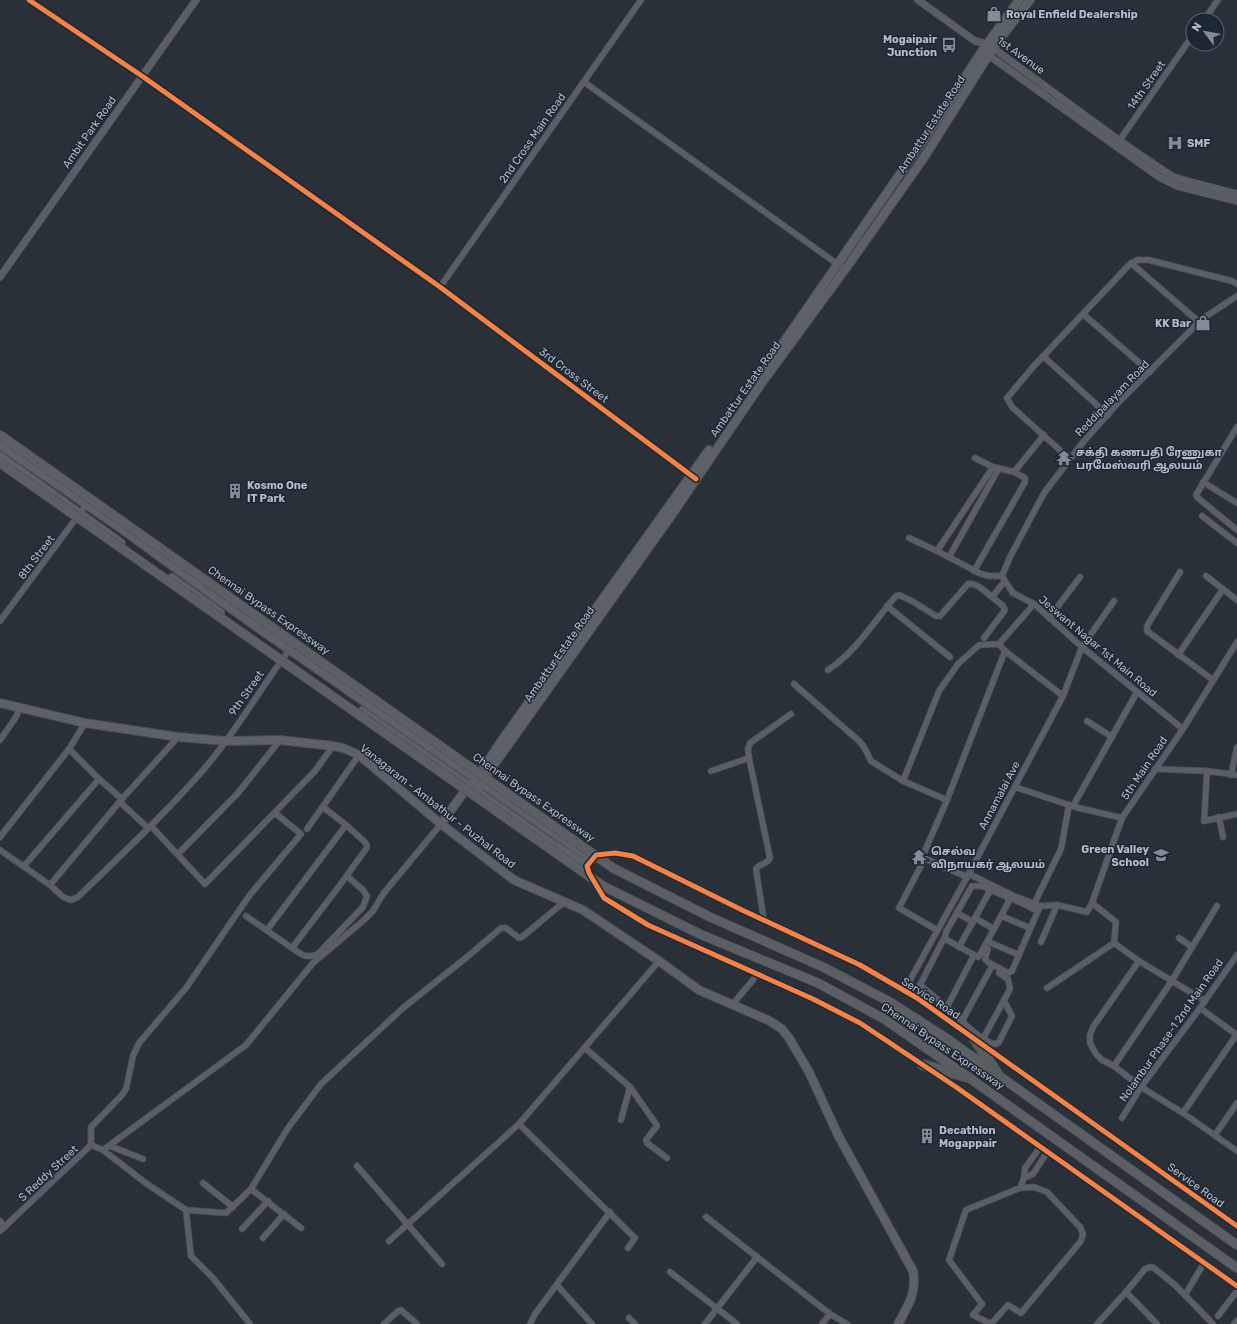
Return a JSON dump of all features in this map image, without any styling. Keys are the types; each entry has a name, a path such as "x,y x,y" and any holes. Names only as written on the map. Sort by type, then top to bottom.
{"highway":[{"name":"Chennai Bypass Expressway","path":"0,435 614,868 710,917 823,967 890,1002 946,1038 1237,1245"},
{"name":"Chennai Bypass Expressway","path":"0,463 603,886 702,935 818,983 884,1019 1237,1268"},
{"path":"979,1038 998,1075"},
{"path":"923,1065 968,1077"}],"main road":[{"name":"1st Avenue","path":"918,0 1118,143 1164,172 1187,181 1237,194"},
{"name":"Ambattur Estate Road","path":"441,824 492,761 923,159 1019,0"},
{"name":"Ambattur Estate Road","path":"694,477 933,126 988,50 1030,0"},
{"name":"1st Avenue","path":"1118,143 1159,177 1168,182 1177,186 1237,201"},
{"path":"0,445 289,650 547,840 589,863"},
{"path":"0,456 284,658 474,785"},
{"name":"Vanagaram - Ambathur - Puzhal Road","path":"0,703 86,723 178,737 226,741 280,740 343,748 359,755 441,824 514,880 583,910 699,990 770,1021 782,1028 790,1038 809,1072 838,1135 913,1271 915,1280 914,1293 898,1324"}],"street":[{"name":"3rd Cross Street","path":"29,0 142,76 440,287 694,477"},
{"name":"Ambit Park Road","path":"0,277 196,0"},
{"name":"2nd Cross Main Road","path":"440,287 642,0"},
{"path":"1210,12 1218,0"},
{"name":"14th Street","path":"1118,143 1185,47"},
{"path":"584,82 845,269"},
{"path":"1071,457 1062,452 1012,407 1007,398 1043,356 1128,266 1137,260 1149,260 1232,281 1237,284"},
{"path":"1131,263 1199,322"},
{"name":"Reddipalayam Road","path":"992,597 1004,578 1010,557 1044,493 1071,457 1108,415 1202,318 1237,296"},
{"path":"1083,314 1150,372"},
{"path":"1043,356 1108,415"},
{"path":"1237,427 1196,495 1237,530"},
{"path":"1014,472 1044,436"},
{"path":"974,571 1025,482 1025,478 1014,472 996,468 975,458"},
{"path":"937,551 996,468"},
{"path":"949,557 996,468"},
{"path":"1203,482 1237,503"},
{"name":"8th Street","path":"0,621 86,505"},
{"path":"1202,516 1237,543"},
{"path":"909,538 981,574 1004,578"},
{"path":"1180,572 1146,628 1148,633 1213,680"},
{"path":"1206,576 1237,600"},
{"path":"1049,618 1080,577"},
{"name":"Jeswant Nagar 1st Main Road","path":"1004,578 1013,592 1034,604 1082,647 1183,729"},
{"path":"828,670 856,646 896,596 901,595 936,616 940,616 970,583 975,584 1003,606 1005,610 984,638"},
{"path":"1178,655 1223,589"},
{"name":"Annamalai Ave","path":"904,991 968,876 1063,696 1082,647 1114,601"},
{"path":"903,782 939,691 949,676 958,664 979,646 999,644 1034,604"},
{"path":"887,606 950,657"},
{"name":"5th Main Road","path":"1057,905 1087,912 1092,903 1122,818 1183,729 1213,680 1235,651 1237,642"},
{"path":"999,644 1005,651 1063,696"},
{"name":"9th Street","path":"0,850 50,885 63,897 71,900 78,897 149,827 204,768 226,741 289,650"},
{"path":"979,1038 1004,1001 1010,989 1008,979 943,940 936,933 899,908 925,858 924,853 947,800 1005,651"},
{"path":"794,684 864,747 871,761 903,782 947,800"},
{"path":"1014,898 986,952 985,959 1008,974 1012,971 1019,955 1060,849 1071,806 1137,692"},
{"path":"0,740 16,717 20,708"},
{"path":"764,921 756,868 757,866 767,862 770,858 748,749 750,743 791,714"},
{"path":"1088,721 1112,737"},
{"path":"0,837 69,749 86,723"},
{"path":"50,885 121,800 178,737"},
{"path":"178,854 238,793 280,740"},
{"path":"69,749 178,854 205,884 315,771 333,746"},
{"path":"1230,775 1237,746"},
{"path":"306,829 359,755"},
{"path":"711,771 749,758"},
{"path":"1155,769 1207,771 1237,776"},
{"path":"1207,771 1204,821 1237,814"},
{"path":"24,866 99,779"},
{"path":"1015,787 1071,806 1122,818"},
{"path":"292,948 347,876 367,846 365,842 346,825 323,807"},
{"path":"275,813 301,834 249,896 186,988 139,1043 133,1056 126,1088 122,1095 90,1127 91,1145 103,1150 147,1184 186,1210 226,1213 251,1189 288,1128 321,1084 362,1044 500,928 506,928 519,938 522,937 564,902"},
{"path":"1219,817 1223,837"},
{"path":"103,1150 246,1045 313,963 373,911 383,894 441,824"},
{"path":"267,930 346,825"},
{"name":"Service Road","path":"589,863 596,855 615,853 633,856 764,921 860,965 917,998 979,1038 1237,1226"},
{"path":"925,858 968,876 991,888 1009,899 982,953 978,957 947,940 945,937 946,932 972,886 982,886 991,888 1038,907 1057,905 1041,942"},
{"path":"589,863 589,873 604,898 648,925 814,999 860,1023 1048,1151 1237,1286"},
{"path":"246,916 301,955 308,957 317,955 362,907 367,896 363,890 347,876"},
{"path":"959,947 991,888"},
{"path":"1092,903 1116,922 1114,943"},
{"path":"1114,1066 1171,982 1217,906"},
{"path":"957,913 994,929"},
{"path":"1004,917 1030,928"},
{"path":"1179,938 1192,947"},
{"path":"920,985 943,940"},
{"path":"991,943 1019,955"},
{"path":"1114,943 1171,982 1204,1001"},
{"path":"1047,988 1114,943"},
{"name":"Nolambur Phase-1 2nd Main Road","path":"1122,1118 1141,1087 1200,1008 1237,955"},
{"path":"947,1007 973,957"},
{"path":"389,1241 519,1124 659,961"},
{"path":"1139,961 1093,1026 1090,1036 1090,1043 1096,1054 1102,1060 1114,1066 1141,1087 1183,1113 1237,1151"},
{"path":"962,1021 991,968"},
{"path":"732,1005 758,974"},
{"path":"911,978 947,1007 979,1038 993,1044 999,1042 1011,1020 1012,1016 1004,1001"},
{"path":"1183,1113 1237,1034 1200,1008"},
{"path":"585,1048 630,1087 657,1126 646,1140 647,1143 667,1158"},
{"path":"621,1120 630,1087"},
{"path":"1215,1135 1237,1103"},
{"path":"519,1124 636,1238 628,1248"},
{"name":"S Reddy Street","path":"0,1231 91,1145"},
{"path":"110,1146 142,1159"},
{"path":"1020,1188 1034,1187 1047,1192 1080,1227 1082,1234 1081,1241 1020,1313 1008,1305 991,1324 973,1315 982,1304 949,1260 966,1210 1020,1188 1024,1178 1025,1168 1040,1146"},
{"path":"1024,1178 1033,1174 1048,1151"},
{"path":"357,1166 442,1264"},
{"path":"203,1183 233,1207"},
{"path":"251,1189 301,1228"},
{"path":"242,1229 268,1201"},
{"path":"186,1210 191,1256 213,1278 250,1324"},
{"path":"530,1324 535,1314 610,1212"},
{"path":"263,1238 284,1214"},
{"path":"706,1217 830,1314 846,1324"},
{"path":"0,1221 6,1226"},
{"path":"705,1324 757,1257"},
{"path":"1185,1295 1204,1262"},
{"path":"1100,1323 1145,1269 1150,1267 1154,1268 1185,1295 1213,1324"},
{"path":"670,1272 737,1324"},
{"path":"557,1285 592,1324"},
{"path":"1218,1316 1237,1291"},
{"path":"1126,1292 1156,1324"},
{"path":"384,1324 401,1310 417,1324"},
{"path":"822,1324 830,1314"},
{"path":"629,1318 635,1324"},
{"path":"1234,1324 1237,1321"}],"cycle path":[{"path":"29,0 142,76 440,287 696,479"},
{"path":"1237,1226 917,998 860,965 742,910 633,856 615,853 596,855 587,866 589,873 604,898 648,925 813,999 860,1023 956,1087 1237,1286"}],"place":[{"name":"Royal Enfield Dealership","path":"994,14"},
{"name":"Mogaipair Junction","path":"949,45"},
{"name":"SMF","path":"1175,143"},
{"name":"KK Bar","path":"1203,323"},
{"name":"சக்தி கணபதி ரேணுகா பரமேஸ்வரி ஆலயம்","path":"1064,458"},
{"name":"Kosmo One IT Park","path":"235,491"},
{"name":"Green Valley School","path":"1161,855"},
{"name":"செல்வ விநாயகர் ஆலயம்","path":"919,857"},
{"name":"Decathlon Mogappair","path":"927,1136"}]}
